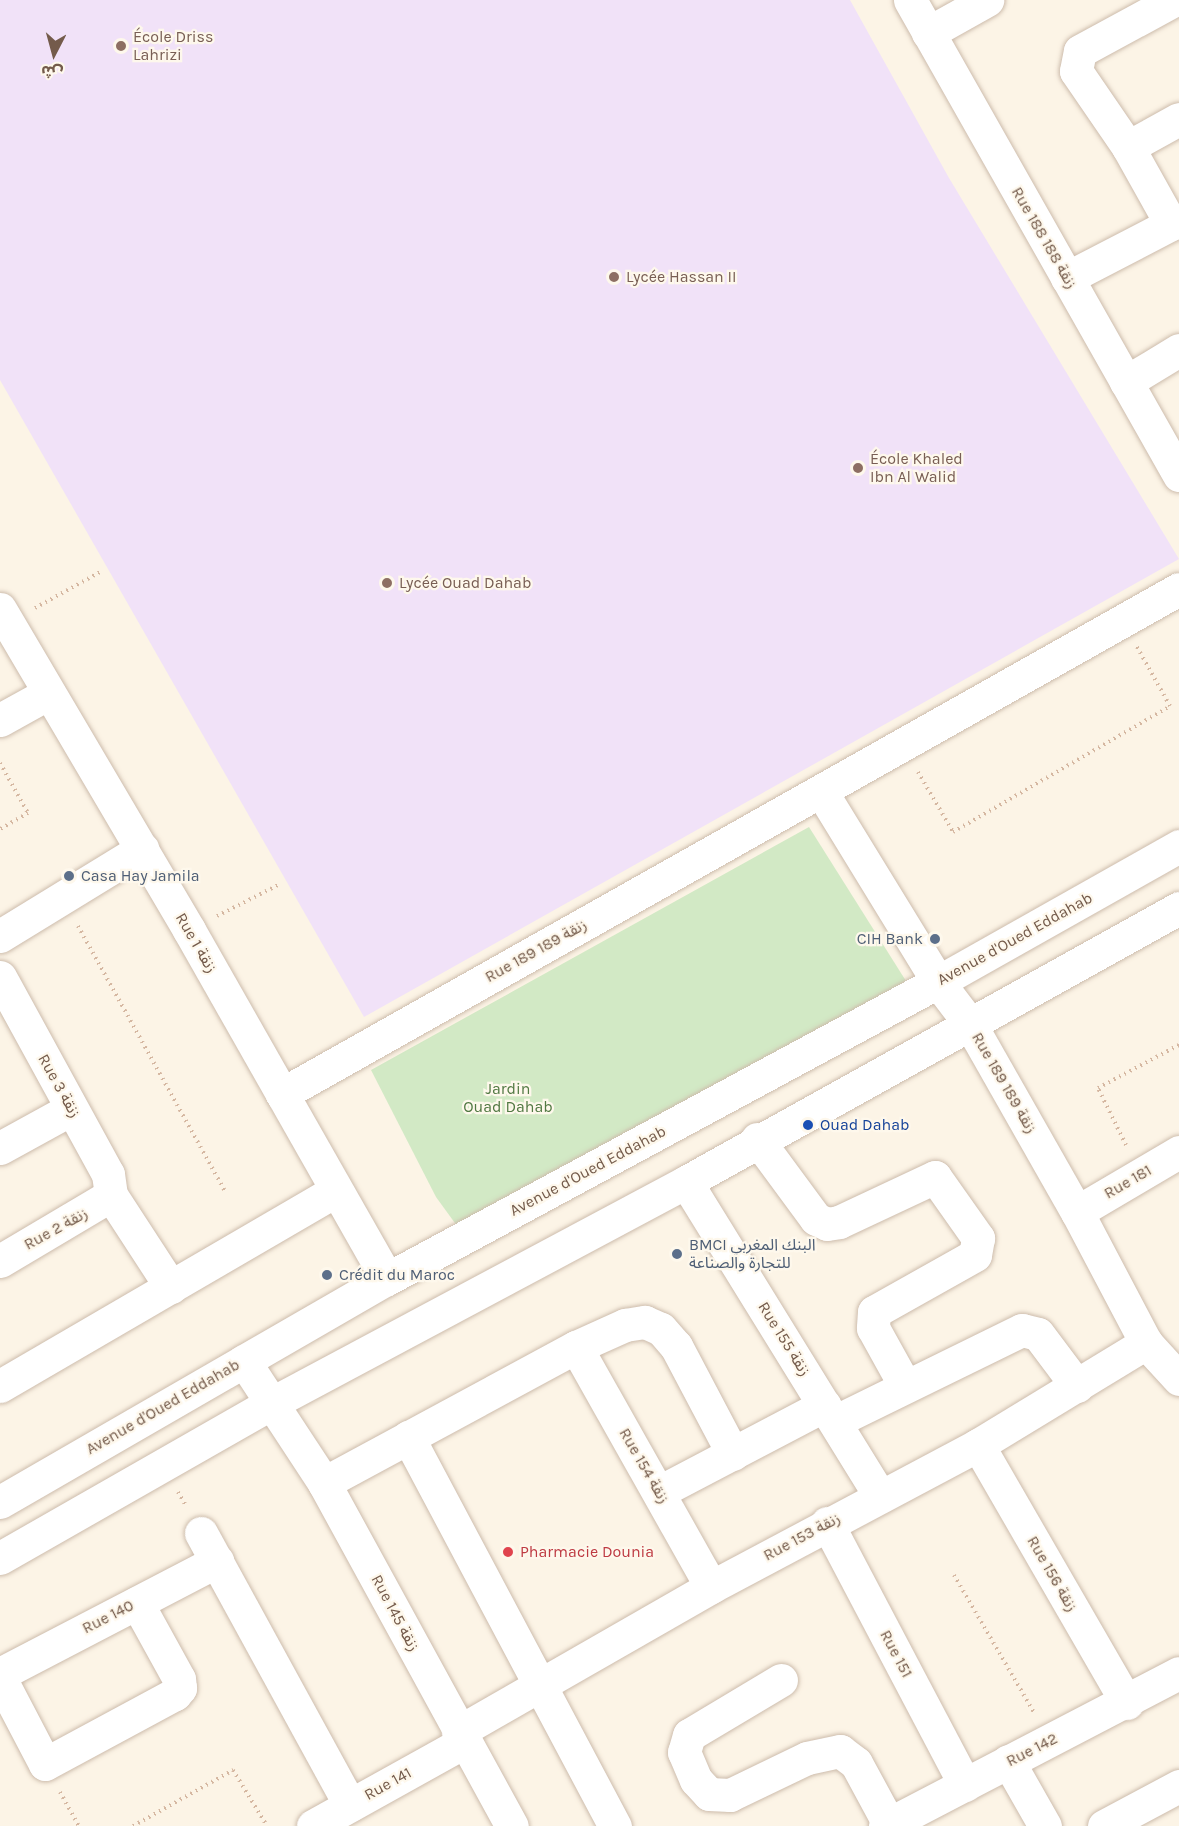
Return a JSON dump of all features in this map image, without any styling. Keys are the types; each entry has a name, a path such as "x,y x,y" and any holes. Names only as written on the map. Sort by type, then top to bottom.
{"street":[{"name":"Rue 188 زنقة 188","path":"910,0 1179,475"},
{"path":"928,33 987,0"},
{"path":"1067,278 1171,224 1128,147 1076,71 1080,51 1174,0"},
{"path":"1128,147 1179,118"},
{"path":"1126,382 1179,351"},
{"name":"Rue 189 زنقة 189","path":"282,1094 1179,589"},
{"name":"Rue 1 زنقة","path":"4,616 47,694 189,930 387,1279"},
{"path":"0,720 47,694"},
{"name":"Rue 189 زنقة 189","path":"821,791 938,982 970,1024 1077,1212 1146,1343 1178,1376"},
{"name":"Avenue d'Oued Eddahab","path":"0,1502 387,1279 938,982 1179,846"},
{"path":"0,936 142,849"},
{"path":"0,1558 164,1467 274,1402 686,1182 757,1139 1179,908"},
{"name":"Rue 3 زنقة","path":"0,978 108,1174 111,1195 171,1287"},
{"path":"0,1148 71,1109"},
{"path":"757,1139 816,1219 828,1224 839,1222 935,1177 978,1238 975,1255 874,1312 873,1328 904,1384"},
{"name":"Rue 181","path":"1077,1212 1179,1152"},
{"name":"Rue 155 زنقة","path":"686,1182 880,1496"},
{"path":"0,1386 336,1191"},
{"name":"Rue 2 زنقة","path":"0,1261 111,1195"},
{"path":"324,1483 576,1347 625,1325 645,1322 662,1329 676,1346 733,1454"},
{"path":"659,1492 733,1454 904,1384 1022,1330 1038,1334 1077,1386"},
{"name":"Rue 153 زنقة","path":"461,1737 539,1687 711,1587 827,1523 978,1445 1146,1343"},
{"name":"Rue 154 زنقة","path":"576,1347 711,1587"},
{"name":"Rue 145 زنقة","path":"244,1361 274,1402 324,1483 509,1825"},
{"path":"408,1437 615,1826"},
{"name":"Rue 156 زنقة","path":"978,1445 1127,1703"},
{"name":"Rue 151","path":"827,1523 965,1785"},
{"path":"201,1533 350,1804"},
{"name":"Rue 140","path":"0,1676 217,1561"},
{"path":"0,1676 45,1764 175,1694 180,1688 137,1603"},
{"name":"Rue 142","path":"887,1825 935,1815 965,1785 1008,1761 1127,1703 1179,1673"},
{"path":"781,1680 689,1735 684,1752 696,1780 709,1794 730,1795 807,1758 840,1751 856,1763 887,1825"},
{"name":"Rue 141","path":"313,1826 461,1737"},
{"path":"1008,1761 1045,1826"},
{"path":"1104,1826 1179,1786"}],"path":[{"path":"4,616 102,571"},
{"path":"928,789 953,832 1170,706 1122,620"},
{"path":"0,763 28,813 0,829"},
{"path":"189,930 278,885"},
{"path":"62,897 226,1193"},
{"path":"1141,1174 1098,1089 1179,1045"},
{"path":"164,1467 201,1533"},
{"path":"954,1575 1050,1741"},
{"path":"45,1764 79,1826"},
{"path":"133,1826 233,1770 267,1826"}],"shaded area":[{"path":"0,0 850,0 949,178 1179,559 364,1017 0,380"}],"green space":[{"name":"Jardin Ouad Dahab","path":"809,827 906,981 460,1230 436,1197 371,1070"}],"place":[{"name":"École Driss Lahrizi","path":"121,46"},
{"name":"Lycée Hassan II","path":"614,277"},
{"name":"École Khaled Ibn Al Walid","path":"858,468"},
{"name":"Lycée Ouad Dahab","path":"387,583"},
{"name":"Casa Hay Jamila","path":"69,876"},
{"name":"CIH Bank","path":"935,939"},
{"name":"Ouad Dahab","path":"808,1125"},
{"name":"BMCI البنك المغربي للتجارة والصناعة","path":"677,1254"},
{"name":"Crédit du Maroc","path":"327,1275"},
{"name":"Pharmacie Dounia","path":"508,1552"}]}
